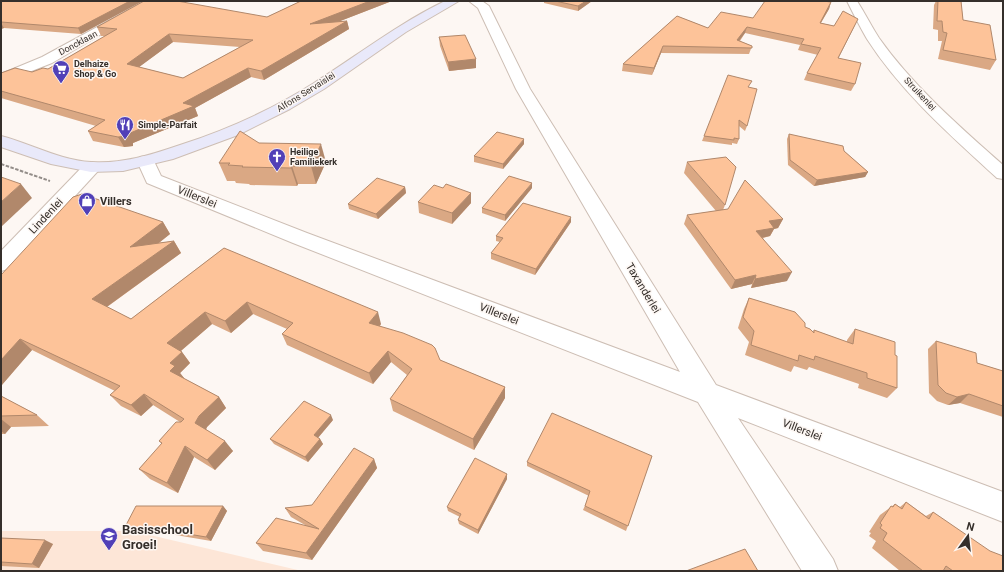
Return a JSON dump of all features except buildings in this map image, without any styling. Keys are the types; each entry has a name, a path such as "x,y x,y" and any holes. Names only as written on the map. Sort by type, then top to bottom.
{"street":[{"name":"Doncklaan","path":"1,80 47,60 153,1"},
{"name":"Alfons Servaislei","path":"146,161 190,148 281,108 318,86 407,26 454,1"},
{"name":"Taxanderlei","path":"474,1 483,6 523,89 706,392 821,571"},
{"name":"Struikenlei","path":"852,1 873,38 893,65 946,123 1002,173"},
{"path":"1,142 65,162 92,167 146,161"},
{"name":"Villerslei","path":"146,161 153,179 308,241 706,392 1003,507"},
{"name":"Lindenlei","path":"1,264 92,167"}],"shaded area":[{"name":"Basisschool Groei!","path":"1,531 133,531 302,571 1,571"}],"place":[{"name":"Delhaize Shop & Go","path":"61,84"},
{"name":"Simple-Parfait","path":"125,140"},
{"name":"Heilige Familiekerk","path":"277,172"},
{"name":"Villers","path":"87,216"},
{"name":"Basisschool Groei!","path":"109,551"}]}
